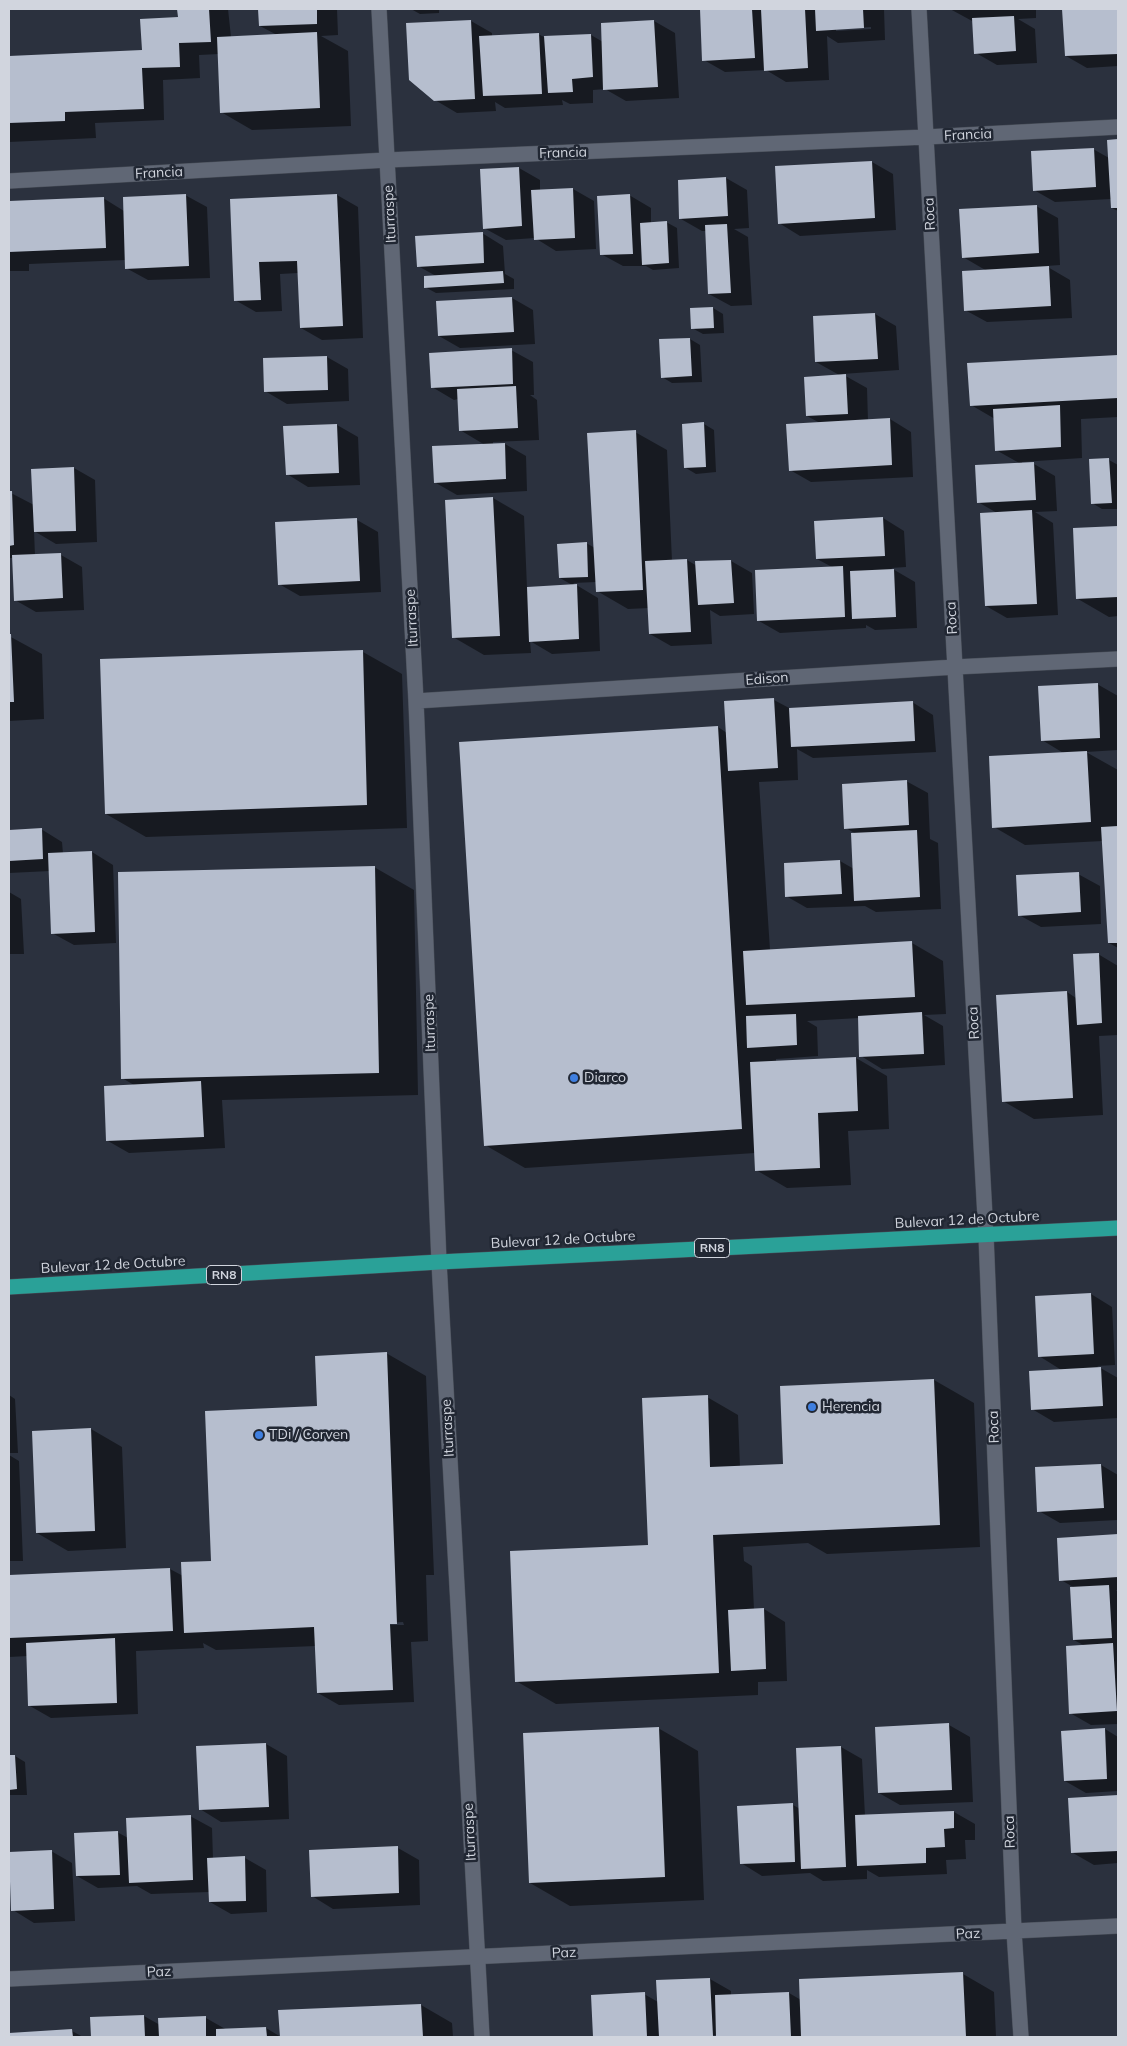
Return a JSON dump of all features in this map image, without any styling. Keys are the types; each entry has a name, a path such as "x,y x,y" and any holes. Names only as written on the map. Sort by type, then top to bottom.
{"highway":[{"name":"Bulevar 12 de Octubre","path":"9,1287 439,1262 1118,1228"}],"street":[{"name":"Iturraspe","path":"379,9 416,701 439,1262 476,1958 482,2037"},
{"name":"Roca","path":"920,9 986,1235 1014,1931 1021,2037"},
{"name":"Francia","path":"9,181 387,160 926,138 1118,127"},
{"name":"Edison","path":"416,701 955,667 1118,659"},
{"name":"Paz","path":"9,1979 1118,1926"}],"building":[{"path":"177,9 209,9 211,42 179,43 180,67 142,68 144,109 65,112 65,121 9,123 9,56 142,50 140,19 178,17"},
{"path":"258,9 317,9 317,24 259,26"},
{"path":"700,9 752,9 755,58 702,61"},
{"path":"761,9 805,9 808,68 764,71"},
{"path":"815,9 863,9 864,28 816,31"},
{"path":"1062,9 1118,9 1118,54 1065,56"},
{"path":"1014,16 1016,51 974,54 972,18"},
{"path":"471,20 475,99 434,101 409,80 406,23"},
{"path":"654,20 658,87 603,90 601,23"},
{"path":"317,32 320,108 220,113 217,37"},
{"path":"539,33 542,94 483,96 479,36"},
{"path":"591,34 593,77 572,79 573,92 548,93 544,36"},
{"path":"1118,139 1118,208 1111,208 1107,140"},
{"path":"1094,148 1096,187 1033,191 1031,151"},
{"path":"872,161 875,218 778,224 775,166"},
{"path":"519,167 522,226 483,229 480,169"},
{"path":"726,177 728,216 679,219 678,180"},
{"path":"573,188 575,238 534,240 531,190"},
{"path":"186,194 189,266 125,269 123,197"},
{"path":"337,194 343,326 300,328 297,261 259,262 261,300 234,301 230,199"},
{"path":"630,194 633,254 600,255 597,196"},
{"path":"104,197 106,248 9,252 9,201"},
{"path":"1037,205 1039,253 962,258 959,209"},
{"path":"667,221 669,263 642,265 640,223"},
{"path":"727,224 731,293 708,294 705,225"},
{"path":"483,232 484,263 417,267 415,236"},
{"path":"1049,266 1051,306 964,311 962,271"},
{"path":"503,271 504,283 424,288 424,276"},
{"path":"512,297 514,332 438,336 436,301"},
{"path":"713,307 714,328 691,329 690,308"},
{"path":"875,313 878,359 815,362 813,316"},
{"path":"690,338 692,376 661,378 659,339"},
{"path":"512,348 513,384 431,388 429,353"},
{"path":"1118,355 1118,398 970,406 967,363"},
{"path":"327,356 328,390 264,392 263,358"},
{"path":"846,374 848,414 806,416 804,377"},
{"path":"516,386 518,428 459,431 457,389"},
{"path":"1060,405 1061,447 995,451 993,409"},
{"path":"890,418 892,465 789,471 786,424"},
{"path":"704,422 706,467 684,468 682,424"},
{"path":"337,424 339,473 286,475 283,426"},
{"path":"636,430 643,590 596,592 587,433"},
{"path":"505,443 506,479 434,483 432,446"},
{"path":"1109,458 1112,503 1091,504 1089,459"},
{"path":"1034,462 1036,500 977,503 975,465"},
{"path":"74,467 76,531 34,532 31,469"},
{"path":"9,491 12,491 14,545 9,546"},
{"path":"493,497 500,636 452,638 445,500"},
{"path":"1032,510 1037,604 985,606 980,513"},
{"path":"883,517 885,556 816,559 814,521"},
{"path":"357,518 360,581 278,585 275,522"},
{"path":"1118,526 1118,597 1076,599 1073,528"},
{"path":"587,542 588,577 559,578 557,544"},
{"path":"61,553 63,598 14,601 12,555"},
{"path":"687,559 691,632 649,634 645,561"},
{"path":"731,560 734,603 698,605 695,561"},
{"path":"843,566 845,617 757,621 755,570"},
{"path":"894,569 896,617 852,619 850,571"},
{"path":"577,584 579,639 529,642 527,587"},
{"path":"9,634 11,634 14,702 9,702"},
{"path":"363,650 367,805 105,814 100,659"},
{"path":"1098,683 1100,738 1041,741 1038,686"},
{"path":"774,698 778,768 728,771 724,701"},
{"path":"913,701 915,741 791,747 789,708"},
{"path":"718,726 742,1129 484,1146 459,742"},
{"path":"1087,751 1091,822 992,828 989,756"},
{"path":"907,780 909,825 844,829 842,784"},
{"path":"1118,826 1118,943 1108,943 1101,827"},
{"path":"42,828 43,859 9,861 9,830"},
{"path":"917,830 920,897 854,901 851,833"},
{"path":"92,851 95,932 51,934 48,853"},
{"path":"840,860 842,894 785,897 784,863"},
{"path":"375,866 379,1073 121,1079 118,872"},
{"path":"1079,872 1081,912 1018,916 1016,875"},
{"path":"912,941 915,997 746,1005 743,951"},
{"path":"1099,953 1102,1023 1077,1025 1073,954"},
{"path":"1067,991 1073,1098 1002,1102 996,995"},
{"path":"922,1012 924,1054 859,1057 858,1016"},
{"path":"796,1014 797,1045 747,1048 746,1016"},
{"path":"856,1057 858,1111 818,1113 820,1168 755,1171 750,1062"},
{"path":"201,1081 204,1137 106,1141 104,1086"},
{"path":"1091,1293 1094,1354 1038,1357 1035,1296"},
{"path":"387,1352 397,1624 390,1624 393,1690 317,1693 314,1627 184,1633 181,1562 211,1561 205,1411 317,1406 315,1356"},
{"path":"1101,1367 1103,1406 1031,1410 1029,1371"},
{"path":"934,1379 940,1525 713,1535 719,1673 515,1682 510,1551 648,1545 642,1398 708,1395 710,1467 783,1464 780,1386"},
{"path":"91,1428 95,1531 36,1533 32,1431"},
{"path":"1101,1464 1104,1508 1037,1512 1035,1467"},
{"path":"1118,1534 1118,1577 1059,1581 1057,1538"},
{"path":"170,1568 173,1631 9,1638 9,1575"},
{"path":"1109,1585 1112,1638 1073,1640 1070,1587"},
{"path":"764,1608 766,1669 731,1671 728,1610"},
{"path":"115,1638 117,1703 28,1706 26,1643"},
{"path":"1113,1643 1117,1711 1069,1714 1066,1646"},
{"path":"949,1723 952,1790 878,1793 875,1727"},
{"path":"659,1727 665,1877 529,1883 523,1733"},
{"path":"1105,1728 1107,1779 1064,1781 1061,1731"},
{"path":"266,1743 269,1807 199,1810 196,1746"},
{"path":"841,1746 846,1867 801,1869 796,1748"},
{"path":"9,1755 15,1755 17,1789 9,1790"},
{"path":"1118,1795 1118,1851 1071,1853 1068,1798"},
{"path":"793,1803 795,1862 740,1864 737,1806"},
{"path":"954,1811 954,1828 944,1829 945,1847 926,1848 926,1863 857,1866 855,1815"},
{"path":"191,1815 193,1880 129,1883 126,1818"},
{"path":"118,1831 120,1875 76,1876 74,1833"},
{"path":"398,1846 399,1893 311,1897 309,1850"},
{"path":"52,1850 54,1909 11,1911 9,1852"},
{"path":"245,1856 246,1901 209,1902 207,1858"},
{"path":"963,1972 966,2037 801,2037 799,1979"},
{"path":"710,1978 713,2036 659,2037 656,1980"},
{"path":"645,1992 647,2037 593,2037 591,1995"},
{"path":"789,1992 791,2037 716,2037 715,1995"},
{"path":"421,2004 423,2037 280,2037 278,2010"},
{"path":"144,2015 145,2037 91,2037 90,2017"},
{"path":"206,2016 206,2037 159,2037 158,2018"},
{"path":"266,2027 267,2037 216,2037 216,2029"},
{"path":"72,2029 73,2037 9,2037 9,2033"}],"place":[{"name":"Diarco","path":"574,1078"},
{"name":"Herencia","path":"812,1407"},
{"name":"TDi / Corven","path":"259,1435"}]}
